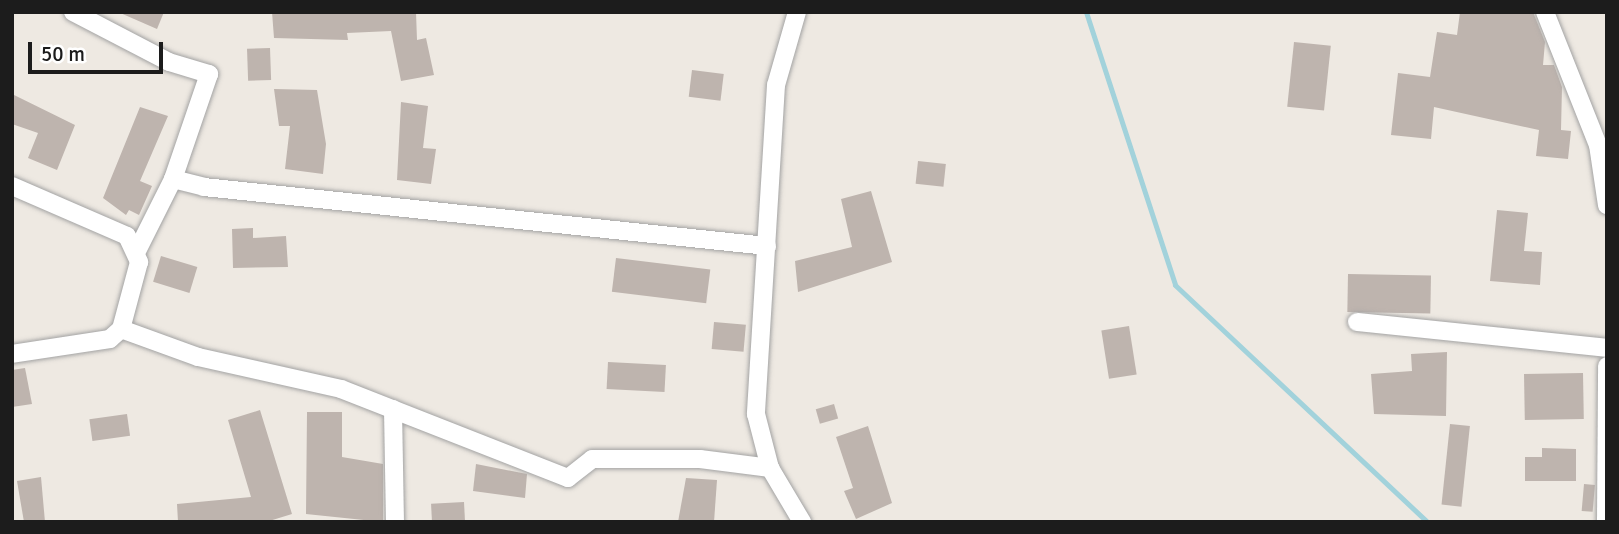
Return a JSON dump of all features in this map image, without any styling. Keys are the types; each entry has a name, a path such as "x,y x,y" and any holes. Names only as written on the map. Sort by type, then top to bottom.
{"street":[{"path":"12,354 110,339 121,329 137,251 173,179 209,74 169,62 73,12"},
{"path":"797,12 776,85 756,414 770,468 802,522"},
{"path":"1545,12 1598,145 1607,205"},
{"path":"173,179 767,246"},
{"path":"12,186 127,236 137,251"},
{"path":"1357,323 1607,348"},
{"path":"121,329 198,357 341,389 568,478 602,459 700,459 770,468"},
{"path":"1606,522 1607,366"},
{"path":"393,409 395,522"}],"building":[{"path":"118,12 164,12 157,29"},
{"path":"272,12 416,12 417,40 426,38 434,75 401,81 391,31 347,33 348,40 274,38"},
{"path":"1460,12 1533,12 1545,42 1543,65 1554,65 1562,87 1561,130 1571,131 1568,159 1536,156 1539,130 1434,107 1431,139 1391,135 1398,73 1430,77 1437,32 1457,35"},
{"path":"1294,42 1331,46 1324,111 1287,107"},
{"path":"270,48 271,80 248,81 247,49"},
{"path":"692,70 724,74 720,101 689,97"},
{"path":"274,89 317,90 326,144 323,174 285,169 290,126 279,126"},
{"path":"12,94 75,125 57,170 28,158 38,133 12,124"},
{"path":"401,102 428,106 423,148 436,149 431,184 397,180"},
{"path":"140,107 168,116 140,181 152,186 139,215 129,210 126,215 103,198"},
{"path":"918,161 946,164 943,187 916,184"},
{"path":"871,191 892,262 798,292 795,261 852,247 841,199"},
{"path":"1497,210 1528,213 1524,251 1542,252 1540,285 1490,281"},
{"path":"253,228 253,238 286,236 288,267 233,268 232,229"},
{"path":"161,256 197,267 189,293 153,282"},
{"path":"616,258 710,270 706,303 612,292"},
{"path":"1348,274 1431,275 1430,313 1347,312"},
{"path":"714,322 746,325 744,352 712,349"},
{"path":"1129,326 1137,374 1109,379 1101,330"},
{"path":"1447,352 1446,416 1374,414 1371,374 1412,371 1411,354"},
{"path":"608,362 666,365 665,392 607,389"},
{"path":"25,368 32,404 12,407 12,370"},
{"path":"1583,373 1584,419 1525,420 1524,374"},
{"path":"834,404 838,418 820,424 816,409"},
{"path":"260,410 292,514 266,522 178,522 177,504 251,497 228,420"},
{"path":"307,412 342,412 342,457 383,464 383,522 306,514"},
{"path":"127,414 130,436 92,441 89,419"},
{"path":"1450,424 1470,426 1461,507 1442,505"},
{"path":"868,426 892,503 856,519 844,491 853,488 836,437"},
{"path":"1542,448 1576,449 1576,481 1525,481 1525,457 1542,457"},
{"path":"476,464 527,474 525,498 473,491"},
{"path":"41,477 45,522 24,522 17,481"},
{"path":"686,478 717,480 714,522 678,522"},
{"path":"1584,484 1595,485 1593,512 1582,511"},
{"path":"464,502 465,522 432,522 431,504"}],"waterway":[{"path":"1086,12 1175,285 1427,522"}]}
